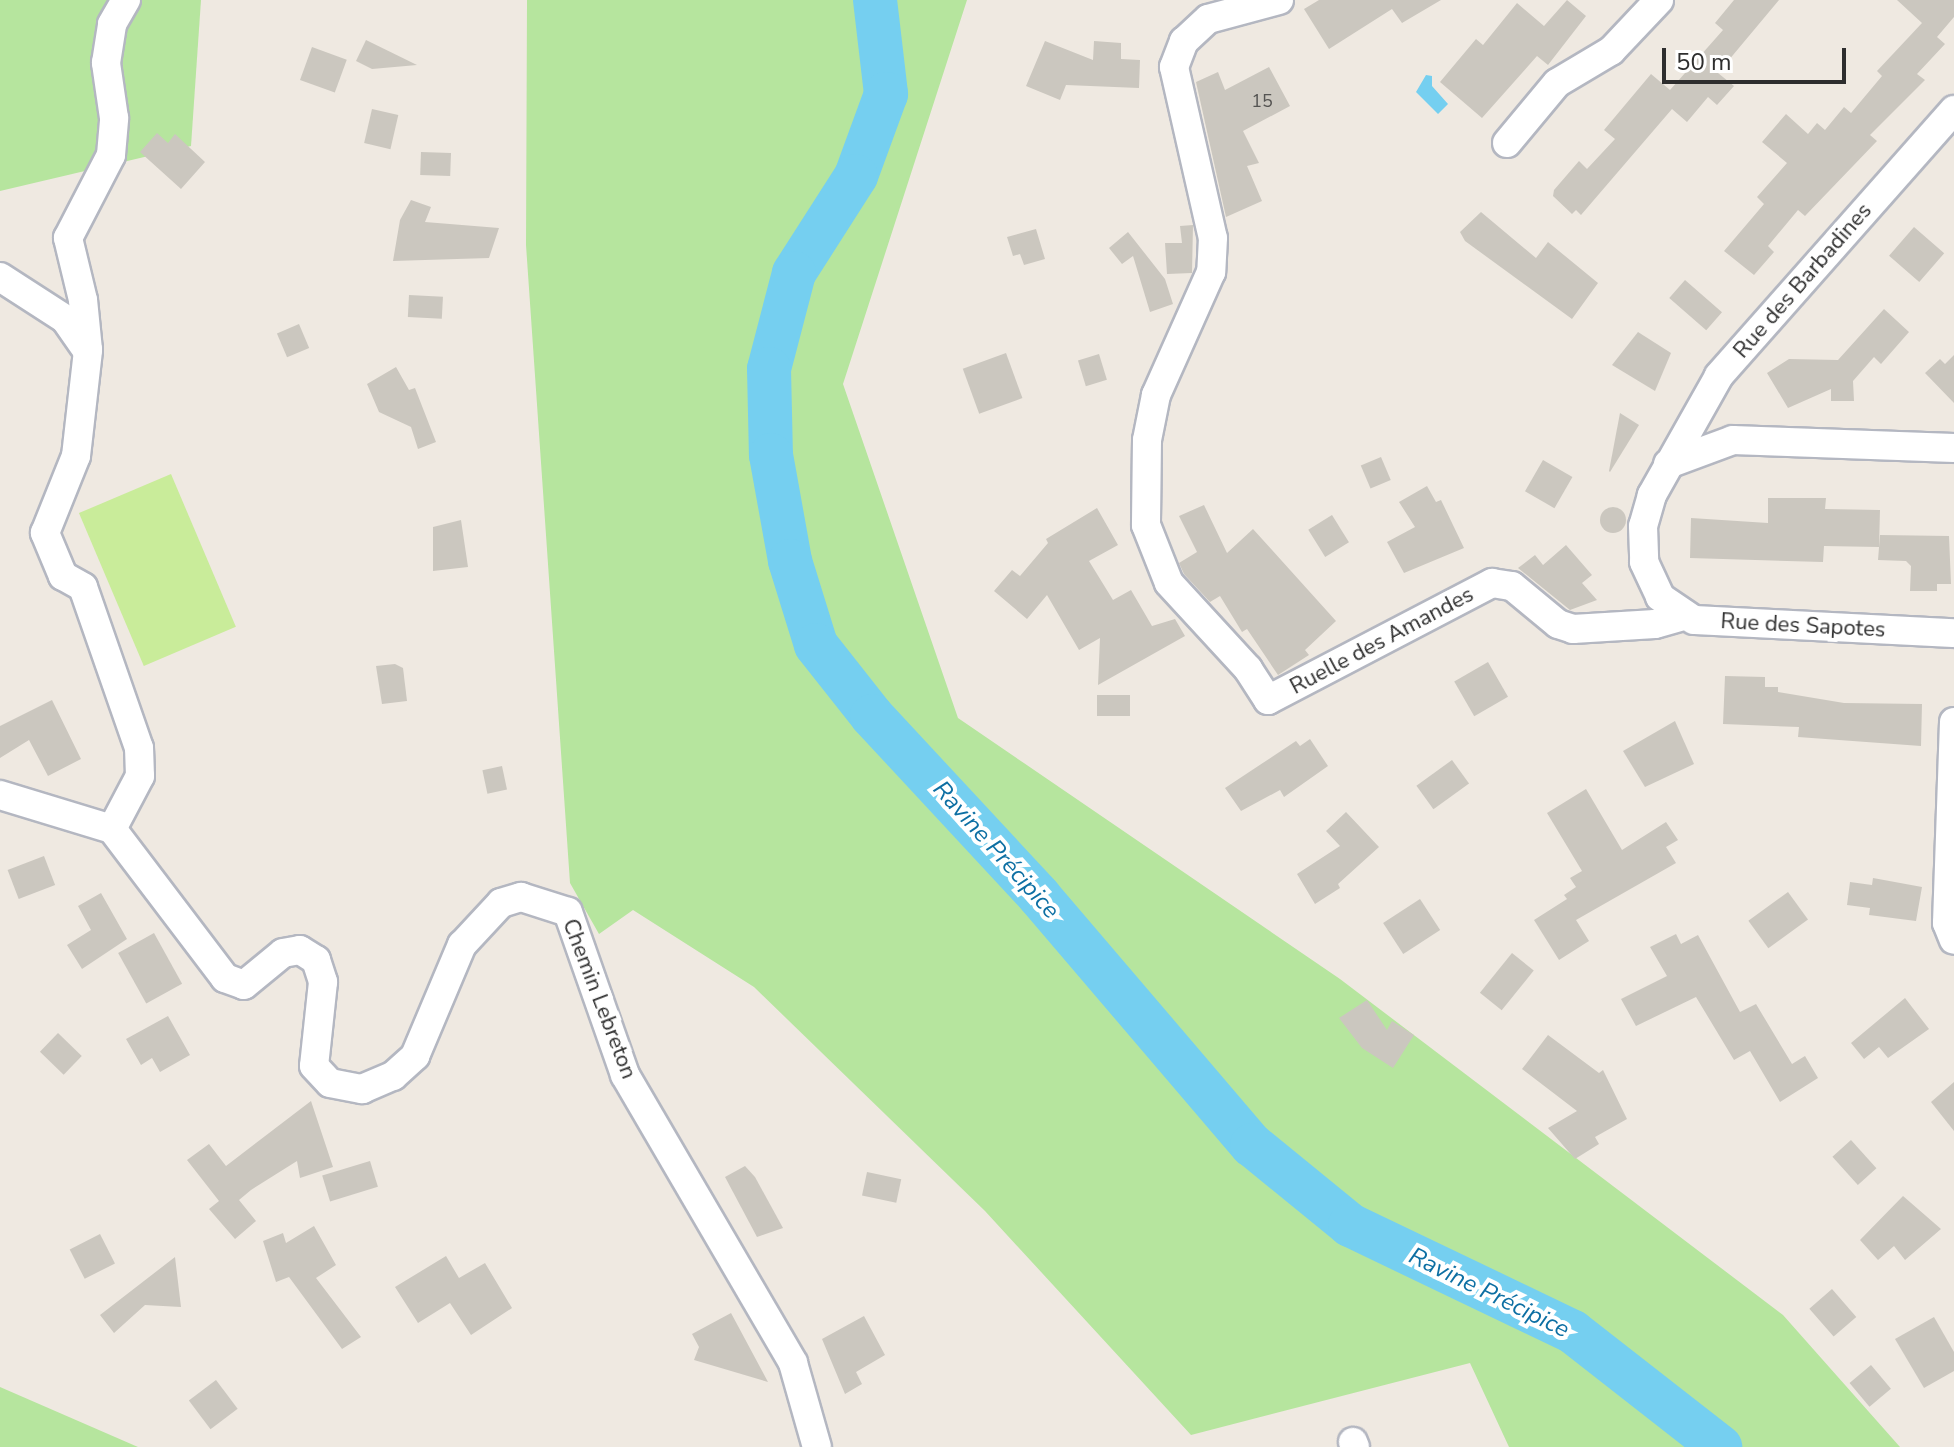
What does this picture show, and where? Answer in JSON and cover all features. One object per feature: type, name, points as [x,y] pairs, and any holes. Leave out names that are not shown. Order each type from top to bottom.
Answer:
[{"type":"street","points":[[0,795],[112,829],[140,776],[139,748],[83,587],[63,576],[45,533],[76,456],[88,350],[83,300],[68,238],[111,155],[114,118],[106,63],[112,24],[126,0]]},
{"type":"street","points":[[1232,6],[1279,0]]},
{"type":"street","points":[[1507,143],[1557,83],[1611,51],[1659,0]]},
{"type":"street","name":"Ruelle des Amandes","points":[[1232,6],[1208,19],[1184,41],[1174,67],[1213,238],[1211,272],[1156,395],[1147,440],[1146,525],[1169,583],[1248,669],[1268,700],[1492,583],[1512,586],[1558,624],[1573,629],[1655,624],[1686,615]]},
{"type":"street","name":"Rue des Barbadines","points":[[1668,464],[1719,376],[1954,110]]},
{"type":"street","points":[[0,277],[65,319],[88,350]]},
{"type":"street","points":[[1686,615],[1660,597],[1644,562],[1643,526],[1668,464],[1733,440],[1954,448]]},
{"type":"street","name":"Rue des Sapotes","points":[[1686,615],[1739,625],[1954,633]]},
{"type":"street","points":[[1954,722],[1947,923],[1954,940]]},
{"type":"street","name":"Chemin Lebreton","points":[[112,829],[225,978],[244,985],[283,953],[300,950],[316,960],[323,982],[314,1066],[330,1083],[362,1089],[393,1076],[415,1056],[462,945],[501,903],[521,897],[568,912],[625,1075],[793,1363],[817,1447]]},
{"type":"green space","points":[[0,0],[201,0],[191,146],[0,191]]},
{"type":"green space","points":[[527,0],[967,0],[843,384],[958,718],[1340,979],[1783,1315],[1900,1447],[1509,1447],[1470,1363],[1191,1435],[985,1211],[754,987],[633,910],[599,934],[570,883],[526,245]]},
{"type":"green space","points":[[171,474],[236,627],[144,666],[79,513]]},
{"type":"green space","points":[[0,1387],[138,1447],[0,1447]]},
{"type":"water","points":[[1426,75],[1432,76],[1432,86],[1448,104],[1438,114],[1416,92]]},
{"type":"building","points":[[1319,0],[1441,0],[1402,23],[1392,9],[1329,49],[1304,9]]},
{"type":"building","points":[[1567,0],[1586,16],[1548,65],[1537,56],[1482,118],[1440,82],[1476,39],[1483,45],[1517,3],[1544,26]]},
{"type":"building","points":[[1734,0],[1779,0],[1718,73],[1734,86],[1717,105],[1708,97],[1687,122],[1672,109],[1581,215],[1576,210],[1572,214],[1553,196],[1554,190],[1579,161],[1587,169],[1615,139],[1604,130],[1651,74],[1670,90],[1723,30],[1715,23]]},
{"type":"building","points":[[1897,0],[1954,0],[1954,17],[1937,37],[1945,44],[1917,74],[1925,80],[1870,135],[1877,141],[1805,216],[1798,210],[1768,246],[1774,252],[1754,275],[1724,251],[1764,204],[1757,197],[1787,163],[1762,142],[1786,114],[1808,134],[1817,123],[1825,130],[1844,107],[1851,113],[1882,76],[1877,71],[1922,23]]},
{"type":"building","points":[[366,40],[417,65],[372,69],[356,61]]},
{"type":"building","points":[[1045,41],[1093,60],[1094,41],[1121,43],[1121,59],[1140,60],[1139,88],[1066,85],[1060,100],[1026,86]]},
{"type":"building","points":[[312,47],[347,60],[335,93],[300,80]]},
{"type":"building","points":[[1269,67],[1290,106],[1243,131],[1259,163],[1247,166],[1262,201],[1226,217],[1196,82],[1218,72],[1225,90]]},
{"type":"building","points":[[372,109],[398,115],[390,149],[364,143]]},
{"type":"building","points":[[157,133],[168,143],[175,134],[205,162],[181,189],[140,152]]},
{"type":"building","points":[[421,152],[451,153],[450,176],[420,175]]},
{"type":"building","points":[[411,200],[431,207],[425,222],[499,228],[489,258],[393,261],[400,220]]},
{"type":"building","points":[[1481,212],[1536,258],[1548,242],[1598,283],[1572,319],[1465,241],[1460,232]]},
{"type":"building","points":[[1193,225],[1192,273],[1167,274],[1165,243],[1182,243],[1180,226]]},
{"type":"building","points":[[1914,227],[1944,253],[1919,282],[1889,256]]},
{"type":"building","points":[[1036,229],[1045,259],[1024,265],[1020,254],[1013,256],[1007,237]]},
{"type":"building","points":[[1128,232],[1165,279],[1173,304],[1150,312],[1133,256],[1122,264],[1109,248]]},
{"type":"building","points":[[1685,280],[1722,312],[1706,330],[1669,298]]},
{"type":"building","points":[[409,295],[443,297],[442,319],[408,317]]},
{"type":"building","points":[[1884,309],[1909,332],[1881,364],[1874,357],[1853,381],[1854,401],[1831,401],[1831,389],[1788,408],[1767,373],[1789,359],[1838,360]]},
{"type":"building","points":[[299,324],[309,348],[287,357],[277,333]]},
{"type":"building","points":[[1638,332],[1671,353],[1655,391],[1612,365]]},
{"type":"building","points":[[1006,353],[1022,398],[979,414],[963,369]]},
{"type":"building","points":[[1099,354],[1107,380],[1086,386],[1078,360]]},
{"type":"building","points":[[1954,355],[1954,403],[1925,373],[1940,359],[1945,364]]},
{"type":"building","points":[[396,367],[409,390],[415,388],[436,442],[418,449],[411,427],[379,412],[367,384]]},
{"type":"building","points":[[1620,413],[1639,425],[1610,472],[1609,471]]},
{"type":"building","points":[[1381,457],[1391,480],[1371,489],[1361,466]]},
{"type":"building","points":[[1543,460],[1572,477],[1554,508],[1525,491]]},
{"type":"building","points":[[1427,486],[1436,502],[1441,500],[1464,548],[1404,573],[1387,542],[1415,527],[1399,502]]},
{"type":"building","points":[[1768,498],[1826,498],[1825,509],[1880,510],[1879,547],[1824,546],[1823,562],[1690,558],[1691,518],[1768,523]]},
{"type":"building","points":[[1204,505],[1227,553],[1253,529],[1336,621],[1305,650],[1309,655],[1278,675],[1247,629],[1242,632],[1220,596],[1210,602],[1184,574],[1179,563],[1197,552],[1179,516]]},
{"type":"building","points":[[1613,507],[1622,511],[1626,520],[1622,529],[1613,533],[1604,529],[1600,520],[1604,511]]},
{"type":"building","points":[[1097,508],[1118,545],[1089,561],[1113,600],[1131,590],[1152,626],[1175,619],[1185,636],[1098,685],[1100,638],[1079,650],[1047,595],[1027,619],[994,591],[1012,570],[1020,576],[1048,543],[1046,539]]},
{"type":"building","points":[[1332,515],[1349,542],[1325,557],[1308,530]]},
{"type":"building","points":[[461,520],[468,567],[433,571],[433,527]]},
{"type":"building","points":[[1880,535],[1949,536],[1951,584],[1937,584],[1937,591],[1910,591],[1911,566],[1906,561],[1878,560]]},
{"type":"building","points":[[1566,545],[1592,575],[1582,583],[1597,600],[1570,610],[1518,568],[1535,555],[1543,565]]},
{"type":"building","points":[[1488,662],[1508,697],[1474,716],[1454,682]]},
{"type":"building","points":[[395,664],[403,668],[407,701],[382,704],[376,666]]},
{"type":"building","points":[[1725,676],[1765,677],[1765,687],[1778,687],[1778,692],[1844,703],[1922,704],[1921,746],[1798,737],[1799,727],[1723,724]]},
{"type":"building","points":[[1097,695],[1130,695],[1130,716],[1097,716]]},
{"type":"building","points":[[52,700],[81,759],[48,776],[29,740],[0,758],[0,726]]},
{"type":"building","points":[[1675,721],[1694,764],[1645,787],[1623,751]]},
{"type":"building","points":[[1310,739],[1328,766],[1284,797],[1280,790],[1241,811],[1225,788],[1296,741],[1300,746]]},
{"type":"building","points":[[1452,760],[1469,783],[1433,809],[1416,786]]},
{"type":"building","points":[[502,766],[507,789],[487,794],[482,770]]},
{"type":"building","points":[[1586,789],[1622,850],[1666,822],[1678,840],[1666,847],[1676,863],[1576,920],[1589,941],[1559,960],[1534,920],[1567,899],[1564,895],[1576,887],[1570,878],[1582,871],[1547,813]]},
{"type":"building","points":[[1346,812],[1379,847],[1338,884],[1340,888],[1315,904],[1297,874],[1340,846],[1326,831]]},
{"type":"building","points":[[44,856],[55,885],[19,899],[8,870]]},
{"type":"building","points":[[1873,878],[1922,887],[1916,921],[1869,915],[1870,908],[1847,905],[1850,882],[1872,885]]},
{"type":"building","points":[[1788,892],[1808,920],[1768,948],[1748,921]]},
{"type":"building","points":[[101,893],[127,939],[82,969],[67,945],[91,930],[78,906]]},
{"type":"building","points":[[1420,899],[1440,930],[1403,954],[1383,923]]},
{"type":"building","points":[[154,933],[182,984],[146,1004],[118,953]]},
{"type":"building","points":[[1676,934],[1681,944],[1698,935],[1740,1012],[1756,1004],[1792,1064],[1805,1056],[1818,1078],[1780,1102],[1750,1051],[1734,1060],[1696,997],[1636,1026],[1621,999],[1667,976],[1650,947]]},
{"type":"building","points":[[1512,953],[1534,971],[1502,1010],[1480,993]]},
{"type":"building","points":[[1905,998],[1929,1029],[1888,1058],[1879,1047],[1864,1059],[1851,1043]]},
{"type":"building","points":[[1367,1000],[1387,1030],[1392,1021],[1414,1035],[1393,1068],[1362,1048],[1339,1018]]},
{"type":"building","points":[[168,1016],[190,1055],[160,1072],[152,1058],[141,1065],[126,1039]]},
{"type":"building","points":[[58,1033],[82,1056],[64,1075],[40,1052]]},
{"type":"building","points":[[1548,1035],[1599,1073],[1603,1070],[1627,1119],[1595,1137],[1599,1144],[1575,1159],[1548,1128],[1577,1111],[1522,1069]]},
{"type":"building","points":[[1954,1082],[1954,1131],[1931,1102]]},
{"type":"building","points":[[311,1101],[333,1167],[300,1178],[297,1161],[251,1190],[239,1200],[256,1221],[235,1239],[209,1209],[219,1201],[187,1160],[209,1144],[226,1166]]},
{"type":"building","points":[[1851,1140],[1876,1168],[1858,1185],[1832,1157]]},
{"type":"building","points":[[370,1161],[378,1187],[330,1201],[322,1176]]},
{"type":"building","points":[[745,1166],[755,1177],[783,1228],[757,1237],[725,1177]]},
{"type":"building","points":[[867,1172],[901,1179],[896,1203],[862,1195]]},
{"type":"building","points":[[1903,1196],[1941,1229],[1905,1260],[1894,1246],[1878,1260],[1860,1240]]},
{"type":"building","points":[[314,1226],[336,1265],[316,1278],[361,1337],[342,1349],[289,1277],[276,1282],[263,1241],[283,1233],[286,1243]]},
{"type":"building","points":[[100,1234],[115,1263],[85,1279],[70,1249]]},
{"type":"building","points":[[446,1256],[459,1278],[485,1263],[512,1308],[471,1335],[450,1303],[418,1323],[395,1287]]},
{"type":"building","points":[[175,1257],[181,1307],[145,1305],[114,1333],[100,1315]]},
{"type":"building","points":[[1832,1289],[1856,1317],[1834,1337],[1809,1309]]},
{"type":"building","points":[[731,1313],[768,1382],[694,1360],[699,1347],[692,1334]]},
{"type":"building","points":[[864,1316],[885,1355],[856,1372],[862,1384],[845,1394],[822,1339]]},
{"type":"building","points":[[1934,1317],[1954,1352],[1954,1371],[1924,1388],[1895,1339]]},
{"type":"building","points":[[1871,1365],[1891,1389],[1869,1407],[1850,1383]]},
{"type":"building","points":[[216,1380],[238,1409],[211,1429],[189,1400]]},
{"type":"waterway","name":"Ravine Précipice","points":[[875,0],[886,94],[856,176],[794,273],[769,369],[771,455],[790,561],[816,645],[872,716],[1039,896],[1252,1145],[1350,1225],[1573,1332],[1720,1447]]}]
